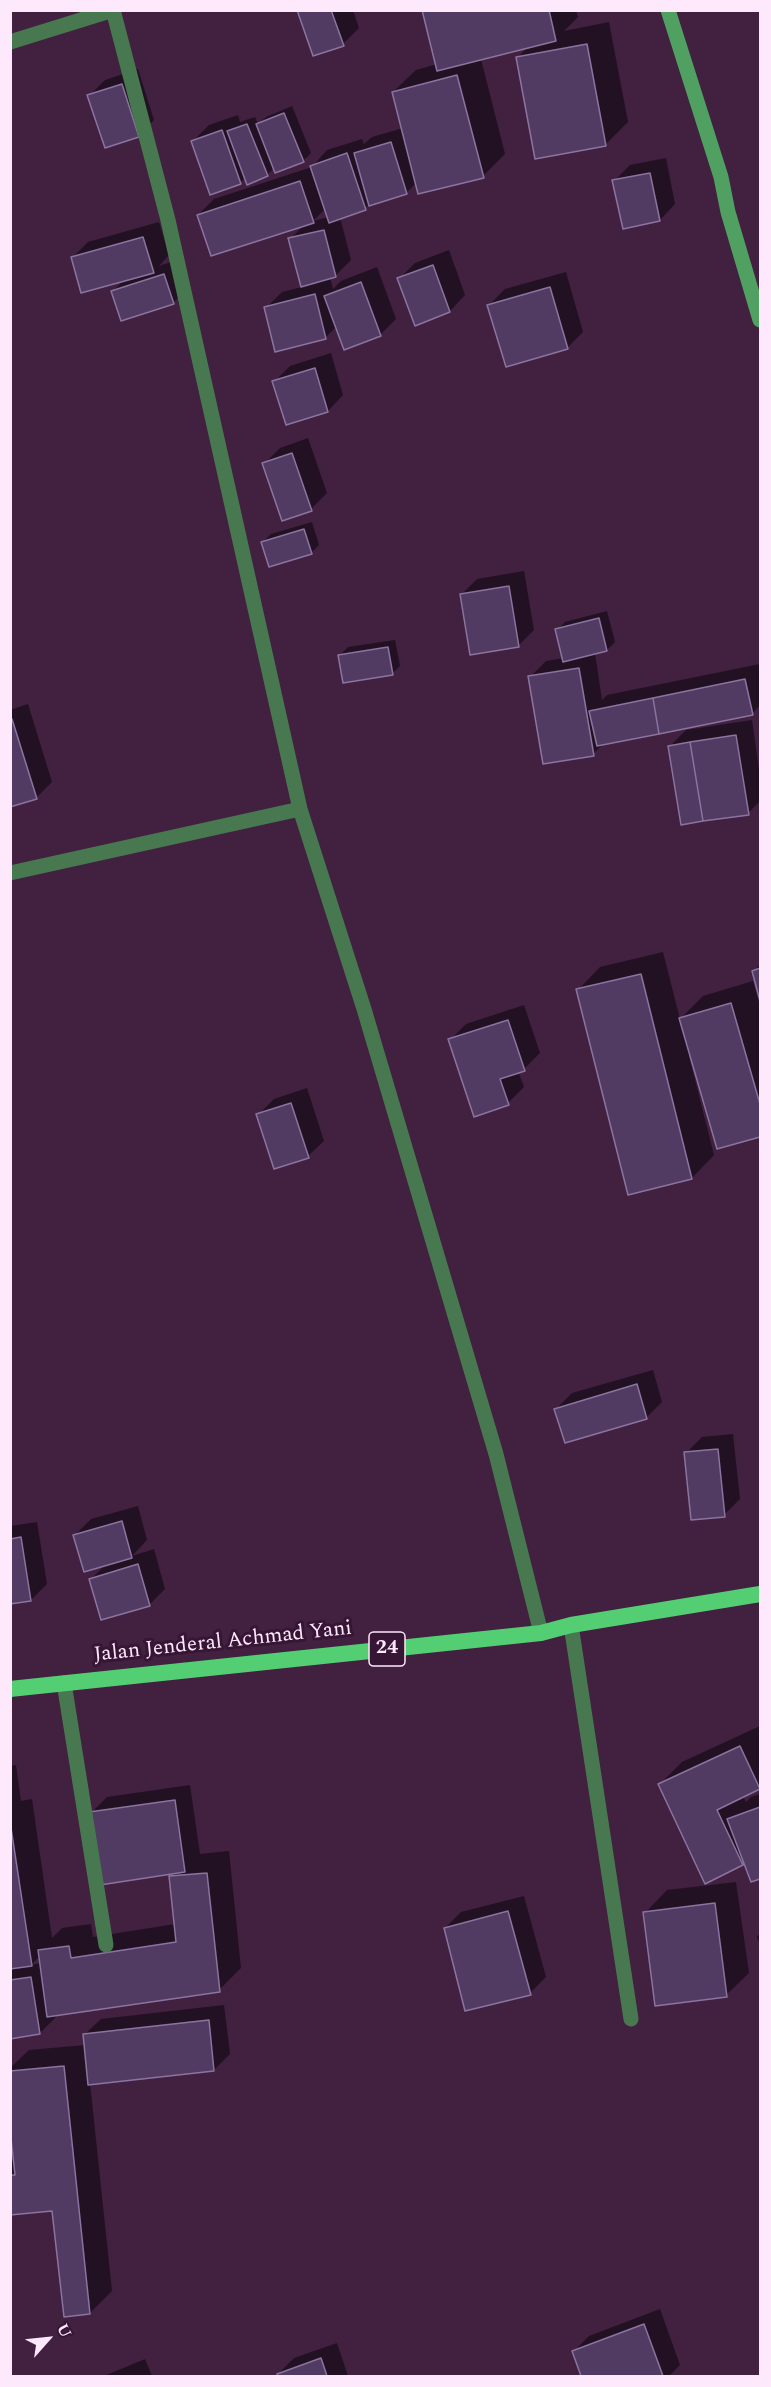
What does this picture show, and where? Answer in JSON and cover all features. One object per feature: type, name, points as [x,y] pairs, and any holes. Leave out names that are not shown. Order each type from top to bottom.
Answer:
[{"type":"highway","name":"Jalan Jenderal Achmad Yani","points":[[10,1689],[542,1633],[572,1625],[760,1594]]},
{"type":"main road","points":[[668,10],[721,177],[728,212],[760,320]]},
{"type":"street","points":[[10,42],[113,11],[168,219],[300,809],[364,1009],[496,1454],[542,1633]]},
{"type":"street","points":[[10,873],[300,809]]},
{"type":"street","points":[[572,1625],[631,2019]]},
{"type":"street","points":[[64,1683],[106,1945]]},
{"type":"building","points":[[297,10],[331,10],[344,46],[313,56]]},
{"type":"building","points":[[422,10],[549,10],[556,41],[437,71]]},
{"type":"building","points":[[587,44],[606,146],[535,159],[516,57]]},
{"type":"building","points":[[457,75],[484,178],[418,194],[392,92]]},
{"type":"building","points":[[122,84],[139,137],[105,148],[87,95]]},
{"type":"building","points":[[284,113],[304,162],[275,173],[256,124]]},
{"type":"building","points":[[247,124],[268,176],[247,185],[227,131]]},
{"type":"building","points":[[222,130],[241,184],[210,195],[191,141]]},
{"type":"building","points":[[391,142],[407,194],[369,206],[354,153]]},
{"type":"building","points":[[347,153],[366,210],[329,223],[310,166]]},
{"type":"building","points":[[650,173],[660,221],[623,229],[612,180]]},
{"type":"building","points":[[300,181],[314,223],[211,256],[197,215]]},
{"type":"building","points":[[324,230],[336,277],[301,287],[288,238]]},
{"type":"building","points":[[143,237],[154,273],[81,293],[71,257]]},
{"type":"building","points":[[433,265],[450,312],[415,326],[397,278]]},
{"type":"building","points":[[164,274],[174,304],[121,321],[111,291]]},
{"type":"building","points":[[361,282],[381,336],[344,350],[324,296]]},
{"type":"building","points":[[550,287],[568,349],[506,367],[487,305]]},
{"type":"building","points":[[315,294],[326,339],[275,352],[264,307]]},
{"type":"building","points":[[315,368],[328,412],[286,425],[272,381]]},
{"type":"building","points":[[292,453],[312,511],[282,521],[262,463]]},
{"type":"building","points":[[304,529],[312,554],[269,567],[261,542]]},
{"type":"building","points":[[509,586],[519,647],[470,655],[460,594]]},
{"type":"building","points":[[599,618],[607,651],[563,662],[555,629]]},
{"type":"building","points":[[388,647],[393,675],[343,683],[338,655]]},
{"type":"building","points":[[579,668],[594,756],[543,764],[528,676]]},
{"type":"building","points":[[745,679],[753,715],[659,734],[653,698]]},
{"type":"building","points":[[653,698],[659,734],[597,746],[589,711]]},
{"type":"building","points":[[12,719],[37,799],[10,807],[10,720]]},
{"type":"building","points":[[736,735],[749,815],[703,821],[690,742]]},
{"type":"building","points":[[690,742],[703,821],[681,825],[668,746]]},
{"type":"building","points":[[760,968],[760,1001],[752,971]]},
{"type":"building","points":[[641,974],[692,1179],[628,1195],[576,989]]},
{"type":"building","points":[[731,1003],[760,1104],[760,1137],[717,1149],[679,1018]]},
{"type":"building","points":[[508,1020],[525,1071],[500,1079],[509,1105],[474,1117],[448,1039]]},
{"type":"building","points":[[291,1103],[309,1158],[274,1169],[256,1114]]},
{"type":"building","points":[[637,1384],[647,1419],[565,1443],[554,1409]]},
{"type":"building","points":[[718,1449],[725,1517],[691,1520],[684,1452]]},
{"type":"building","points":[[122,1521],[132,1558],[84,1572],[73,1535]]},
{"type":"building","points":[[21,1537],[31,1601],[10,1604],[10,1539]]},
{"type":"building","points":[[138,1564],[150,1606],[101,1620],[89,1579]]},
{"type":"building","points":[[740,1746],[760,1789],[717,1810],[743,1865],[705,1884],[658,1784]]},
{"type":"building","points":[[175,1800],[185,1872],[100,1885],[89,1812]]},
{"type":"building","points":[[760,1807],[760,1879],[751,1882],[727,1819]]},
{"type":"building","points":[[10,1821],[32,1966],[10,1969]]},
{"type":"building","points":[[207,1873],[220,1992],[47,2017],[38,1950],[69,1946],[71,1958],[176,1942],[169,1876]]},
{"type":"building","points":[[715,1903],[727,1997],[655,2006],[643,1912]]},
{"type":"building","points":[[508,1911],[531,1995],[465,2011],[444,1928]]},
{"type":"building","points":[[31,1977],[40,2034],[10,2039],[10,1980]]},
{"type":"building","points":[[209,2020],[214,2071],[88,2085],[83,2034]]},
{"type":"building","points":[[64,2066],[90,2314],[64,2317],[52,2211],[10,2215],[10,2175],[15,2175],[10,2129],[10,2071]]},
{"type":"building","points":[[644,2324],[663,2376],[581,2376],[572,2351]]},
{"type":"building","points":[[321,2358],[327,2376],[277,2376],[277,2374]]}]
